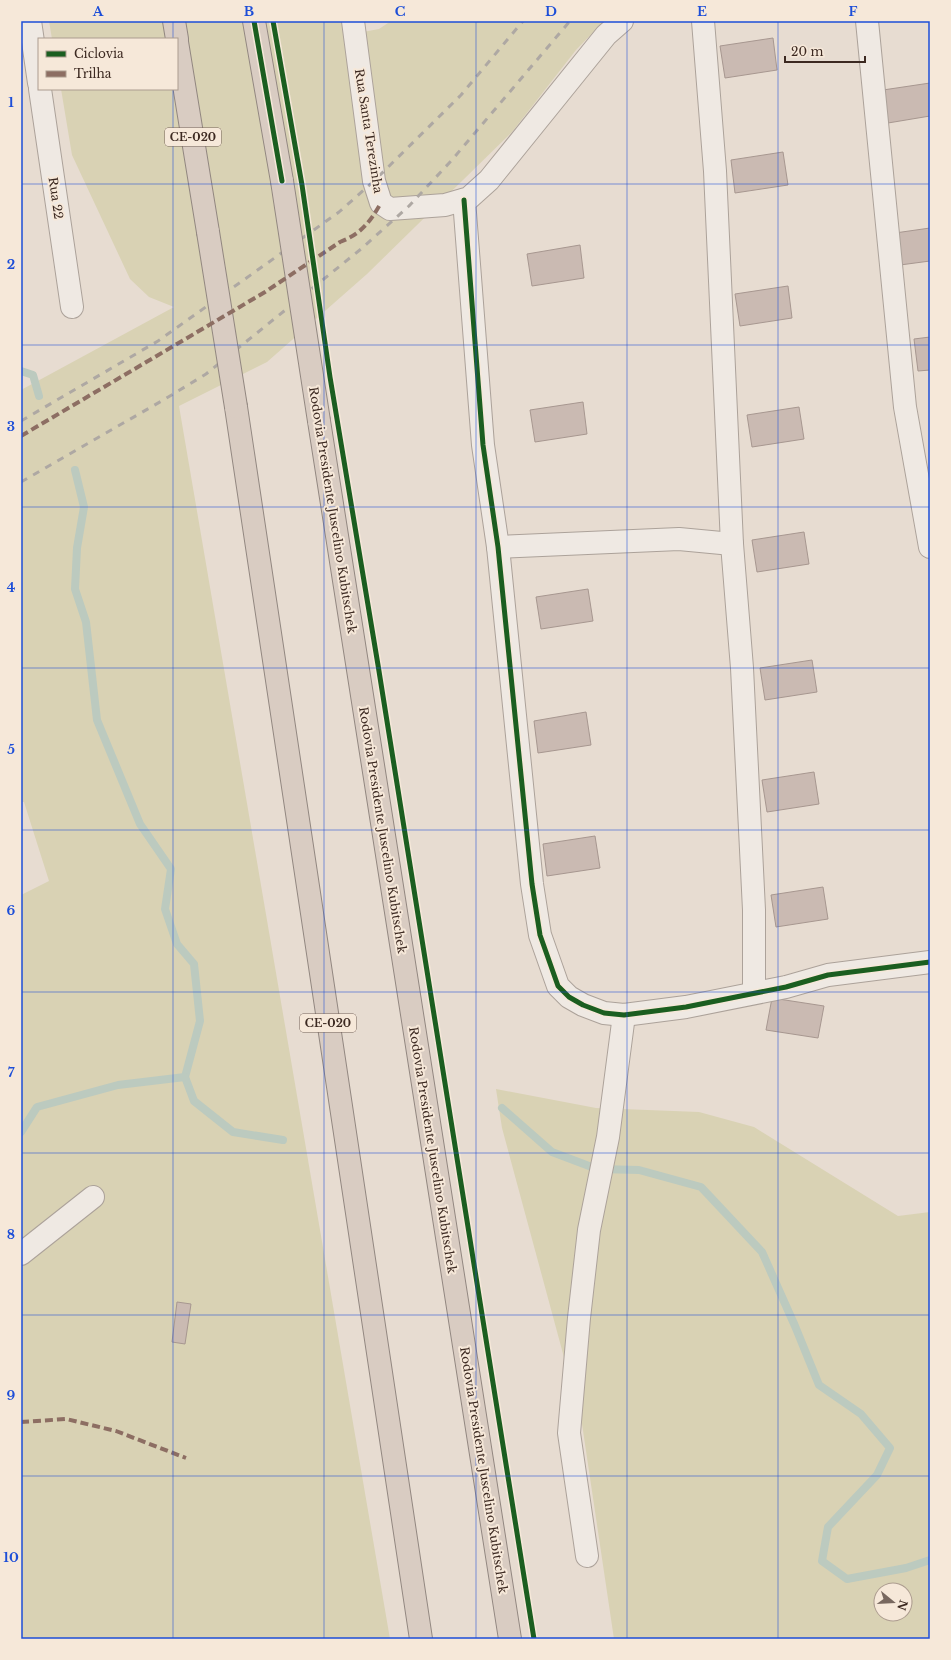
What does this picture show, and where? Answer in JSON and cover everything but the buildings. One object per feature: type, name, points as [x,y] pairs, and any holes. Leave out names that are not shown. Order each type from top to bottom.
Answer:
[{"type":"highway","name":"CE-020","points":[[174,21],[177,38]]},
{"type":"highway","name":"Rodovia Presidente Juscelino Kubitschek","points":[[254,21],[282,181],[510,1639]]},
{"type":"highway","name":"CE-020","points":[[178,46],[236,407],[421,1639]]},
{"type":"street","points":[[30,21],[38,76]]},
{"type":"street","name":"Rua Santa Terezinha","points":[[353,21],[374,181],[381,203],[390,209],[445,205],[464,200]]},
{"type":"street","points":[[622,21],[606,35],[489,180],[469,198],[464,200],[483,445],[498,547],[532,884],[540,935],[558,986],[569,997],[583,1005],[604,1013],[624,1015],[686,1007],[754,992],[786,987],[828,975],[930,962]]},
{"type":"street","points":[[703,21],[715,171],[732,544],[744,699],[754,910],[754,992]]},
{"type":"street","points":[[867,21],[905,407],[930,548]]},
{"type":"street","name":"Rua 22","points":[[40,90],[72,307]]},
{"type":"street","points":[[498,547],[679,539],[732,544]]},
{"type":"street","points":[[587,1556],[569,1432],[578,1325],[588,1238],[608,1137],[624,1015]]},
{"type":"street","points":[[21,1254],[93,1197]]},
{"type":"shaded area","points":[[49,21],[345,21],[347,35],[379,29],[391,21],[604,21],[576,50],[512,132],[367,274],[267,362],[179,406],[390,1639],[21,1639],[21,895],[49,881],[24,802],[21,802],[21,390],[174,307],[149,297],[130,279],[72,155],[61,90],[178,90],[178,38],[52,38]]},
{"type":"shaded area","points":[[496,1089],[596,1108],[699,1112],[754,1127],[898,1216],[930,1212],[930,1639],[614,1639],[582,1424],[502,1128]]},
{"type":"waterway","points":[[21,371],[33,375],[39,396]]},
{"type":"waterway","points":[[75,470],[84,507],[77,548],[75,589],[86,622],[97,720],[140,824],[171,869],[165,909],[177,944],[194,964],[200,1021],[185,1077],[194,1101],[233,1132],[283,1140]]},
{"type":"waterway","points":[[21,1132],[37,1107],[118,1085],[185,1077]]},
{"type":"waterway","points":[[502,1108],[552,1152],[597,1169],[639,1170],[701,1187],[762,1252],[819,1385],[861,1414],[890,1448],[877,1475],[828,1527],[822,1561],[847,1579],[906,1568],[930,1560]]},
{"type":"railway","points":[[21,421],[158,341],[339,212],[374,181],[461,95],[523,21]]},
{"type":"railway","points":[[21,482],[206,374],[361,249],[409,206],[451,161],[570,21]]},
{"type":"marked path","points":[[21,436],[265,292],[340,242],[354,235],[369,222],[381,203]]},
{"type":"marked path","points":[[21,1422],[66,1419],[116,1431],[186,1458]]},
{"type":"cycle path","points":[[254,21],[282,181]]},
{"type":"cycle path","points":[[273,21],[302,185],[330,377],[378,665],[534,1639]]},
{"type":"cycle path","points":[[464,200],[483,445],[498,547],[532,884],[540,935],[558,986],[569,997],[583,1005],[604,1013],[624,1015],[686,1007],[786,987],[828,975],[930,962]]}]
